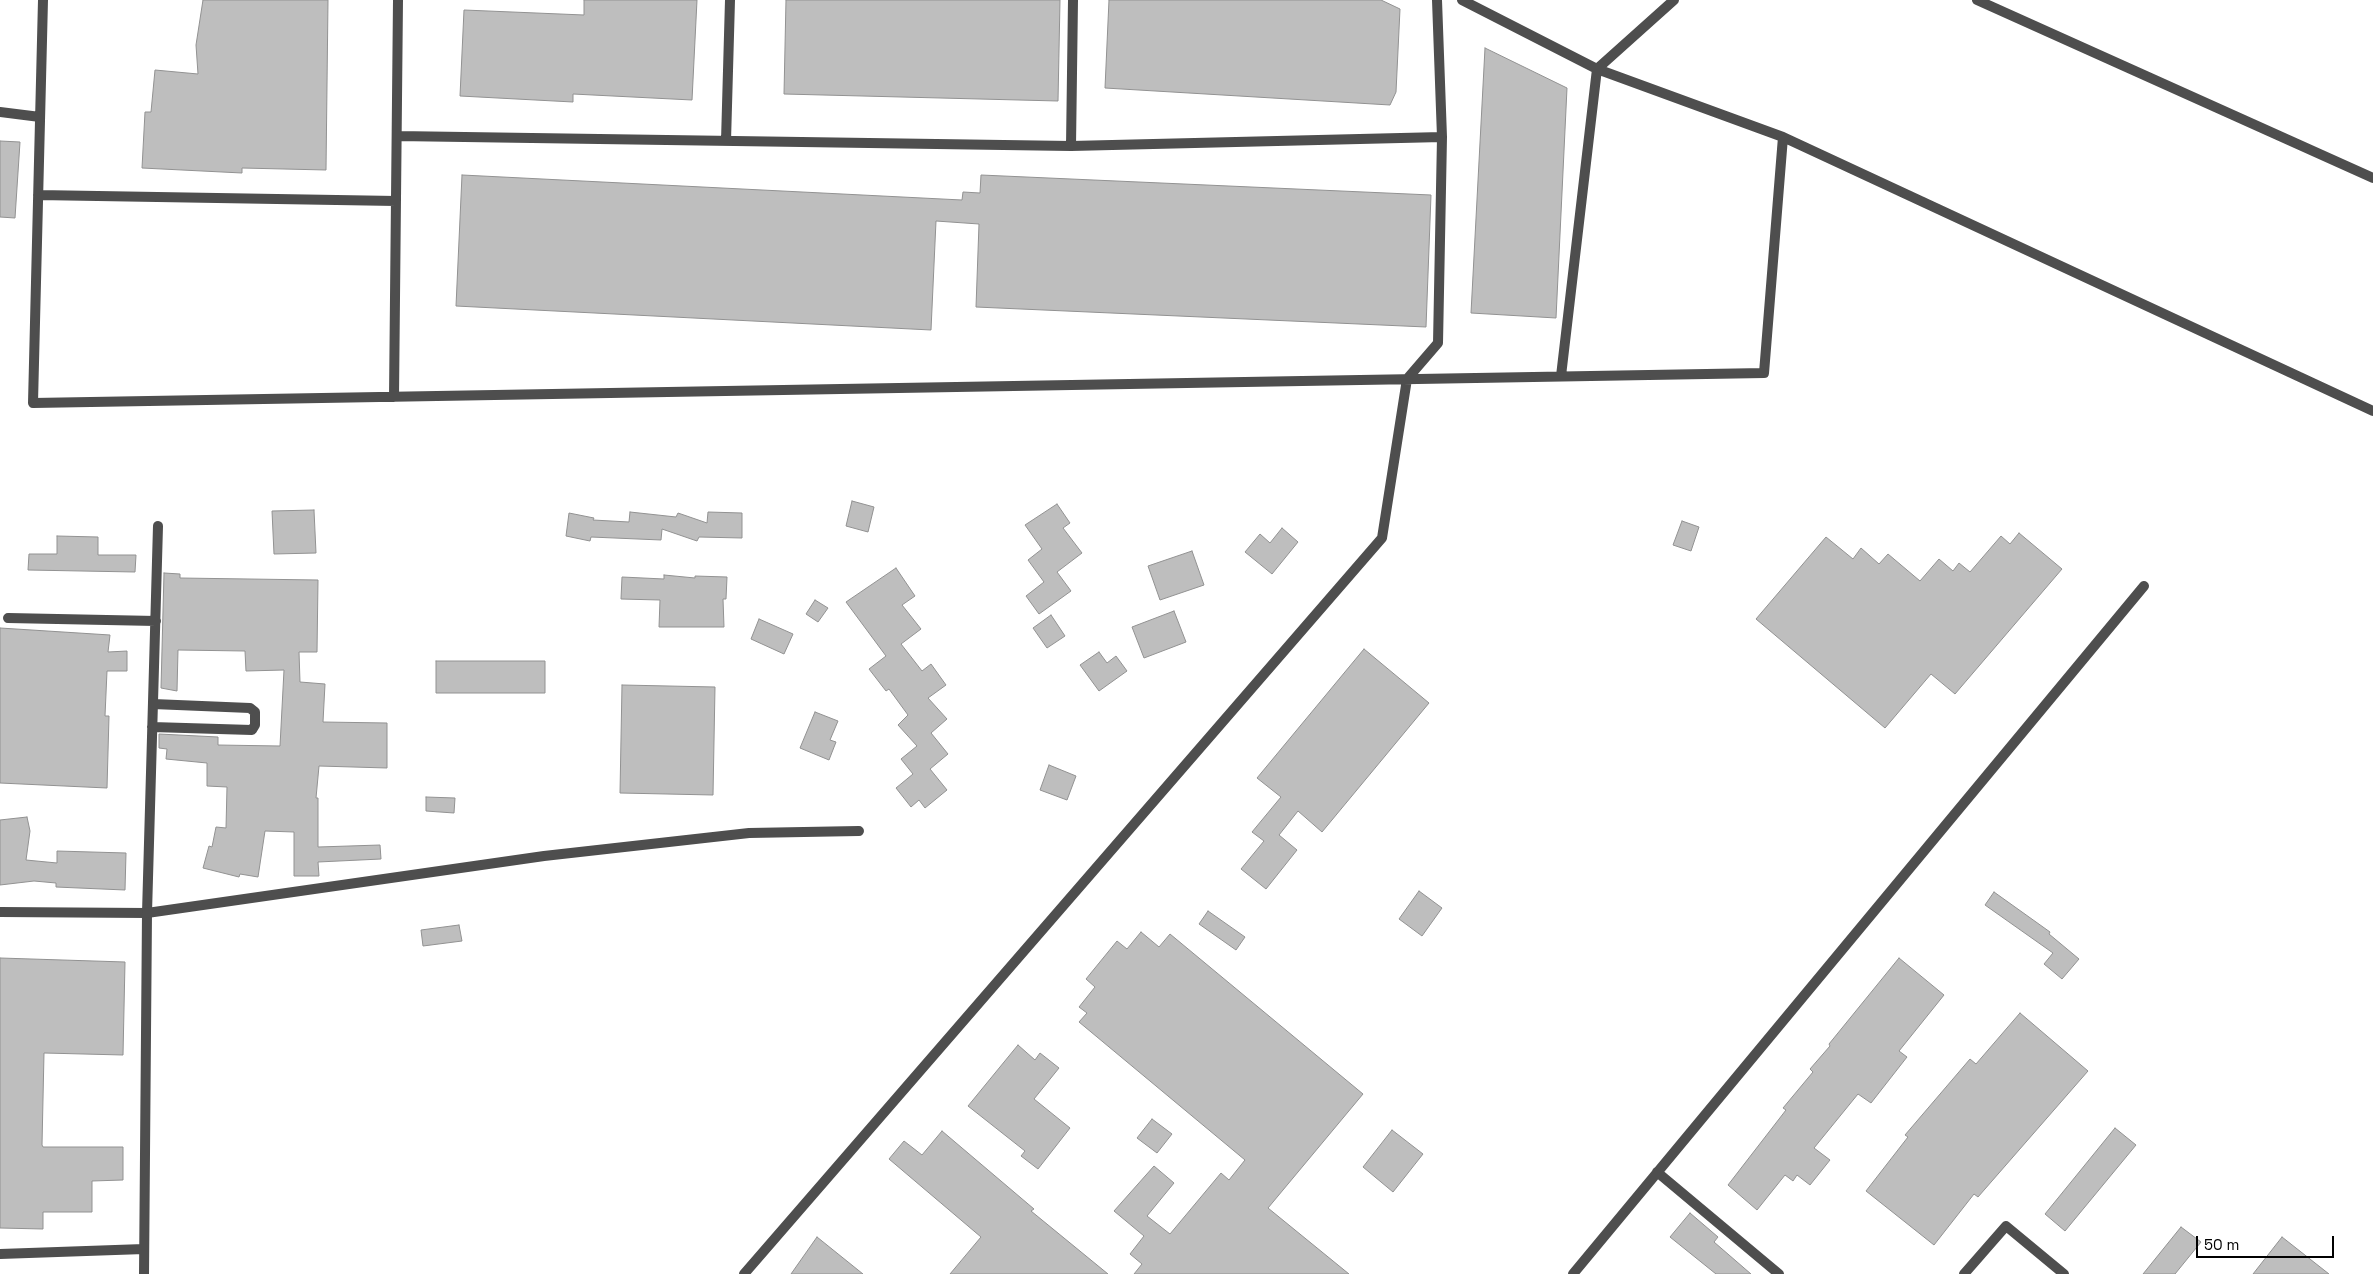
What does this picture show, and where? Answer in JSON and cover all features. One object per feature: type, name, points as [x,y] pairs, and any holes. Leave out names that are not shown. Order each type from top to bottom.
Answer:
[{"type":"street","points":[[43,0],[33,403],[1764,373],[1783,137]]},
{"type":"street","points":[[394,397],[398,0]]},
{"type":"street","points":[[726,141],[730,0]]},
{"type":"street","points":[[1071,146],[1073,0]]},
{"type":"street","points":[[744,1274],[1382,538],[1407,379],[1438,343],[1442,136],[1437,0]]},
{"type":"street","points":[[1462,0],[1597,69],[1783,137],[2373,410]]},
{"type":"street","points":[[1561,376],[1597,69],[1674,0]]},
{"type":"street","points":[[1978,0],[2373,178]]},
{"type":"street","points":[[0,112],[40,117]]},
{"type":"street","points":[[398,136],[1071,146],[1442,136]]},
{"type":"street","points":[[38,195],[396,201]]},
{"type":"street","points":[[144,1274],[147,914],[158,526]]},
{"type":"street","points":[[1573,1274],[2144,586]]},
{"type":"street","points":[[8,618],[156,621]]},
{"type":"street","points":[[152,727],[252,730],[255,725],[255,712],[250,708],[153,704]]},
{"type":"street","points":[[0,912],[147,914],[573,853],[749,833],[858,832]]},
{"type":"street","points":[[1657,1172],[1779,1274]]},
{"type":"street","points":[[1964,1274],[2006,1226],[2064,1274]]},
{"type":"street","points":[[0,1254],[144,1250]]},
{"type":"building","points":[[203,0],[328,0],[326,170],[242,168],[242,173],[142,168],[145,112],[151,112],[155,70],[198,74],[196,45]]},
{"type":"building","points":[[584,0],[697,0],[692,100],[573,94],[573,102],[460,96],[464,10],[584,15]]},
{"type":"building","points":[[786,0],[1060,0],[1058,101],[784,94]]},
{"type":"building","points":[[1109,0],[1381,0],[1400,9],[1396,92],[1390,105],[1105,88]]},
{"type":"building","points":[[1485,48],[1567,88],[1556,318],[1471,313]]},
{"type":"building","points":[[0,141],[20,142],[15,218],[0,217]]},
{"type":"building","points":[[462,175],[962,200],[963,192],[980,193],[981,175],[1431,195],[1426,327],[976,307],[979,224],[936,221],[931,330],[456,306]]},
{"type":"building","points":[[852,501],[874,507],[868,532],[846,526]]},
{"type":"building","points":[[1057,504],[1070,523],[1063,528],[1082,553],[1057,572],[1071,591],[1039,614],[1026,596],[1044,582],[1028,560],[1042,549],[1025,525]]},
{"type":"building","points":[[314,510],[316,553],[274,554],[272,511]]},
{"type":"building","points":[[630,512],[676,517],[678,513],[707,523],[708,512],[742,513],[742,538],[699,537],[697,541],[662,529],[661,540],[591,537],[590,541],[566,536],[569,513],[594,518],[593,520],[629,522]]},
{"type":"building","points":[[1682,521],[1699,527],[1691,551],[1673,545]]},
{"type":"building","points":[[1282,528],[1298,542],[1272,574],[1245,552],[1260,534],[1270,543]]},
{"type":"building","points":[[2019,533],[2062,569],[1955,694],[1931,674],[1885,728],[1756,619],[1826,537],[1853,559],[1861,548],[1879,564],[1888,554],[1920,581],[1939,559],[1953,571],[1959,563],[1970,572],[2001,536],[2010,544]]},
{"type":"building","points":[[57,536],[98,537],[98,555],[136,555],[135,572],[28,570],[29,554],[57,554]]},
{"type":"building","points":[[1192,551],[1204,585],[1160,600],[1148,566]]},
{"type":"building","points":[[896,568],[915,596],[902,605],[921,629],[901,644],[922,671],[931,664],[946,685],[928,698],[947,719],[931,733],[948,754],[930,769],[947,790],[925,808],[919,800],[911,807],[896,788],[913,774],[901,759],[917,746],[898,725],[908,715],[889,689],[886,691],[869,669],[886,656],[846,602]]},
{"type":"building","points":[[164,573],[180,574],[180,578],[318,580],[317,652],[299,652],[300,682],[325,684],[323,722],[387,723],[387,768],[319,766],[316,798],[318,798],[318,847],[380,845],[381,859],[318,862],[319,876],[294,876],[294,832],[265,831],[258,877],[240,874],[239,877],[203,868],[209,846],[212,847],[216,827],[226,828],[227,787],[207,786],[207,763],[166,759],[167,749],[159,748],[159,734],[218,737],[218,745],[280,746],[284,670],[246,671],[245,651],[178,650],[177,691],[161,688]]},
{"type":"building","points":[[664,575],[695,578],[695,576],[727,577],[726,599],[723,599],[724,627],[659,627],[660,600],[621,599],[622,577],[664,579]]},
{"type":"building","points":[[815,600],[828,608],[818,622],[806,614]]},
{"type":"building","points":[[1174,611],[1186,642],[1144,658],[1132,627]]},
{"type":"building","points":[[1051,615],[1065,636],[1047,648],[1033,628]]},
{"type":"building","points":[[759,619],[793,634],[784,654],[751,639]]},
{"type":"building","points":[[0,628],[110,635],[108,652],[127,651],[127,671],[107,671],[105,716],[109,716],[107,788],[0,783]]},
{"type":"building","points":[[1364,649],[1429,703],[1322,832],[1298,811],[1279,835],[1297,850],[1266,889],[1241,869],[1264,841],[1252,832],[1281,797],[1257,778]]},
{"type":"building","points":[[1099,652],[1107,663],[1116,656],[1127,671],[1099,691],[1080,665]]},
{"type":"building","points":[[436,661],[545,661],[545,693],[436,693]]},
{"type":"building","points":[[622,685],[715,687],[713,795],[620,793]]},
{"type":"building","points":[[815,712],[838,721],[830,740],[836,742],[829,760],[800,748]]},
{"type":"building","points":[[1049,765],[1076,776],[1067,800],[1040,790]]},
{"type":"building","points":[[426,797],[455,798],[454,813],[426,811]]},
{"type":"building","points":[[27,817],[30,831],[26,860],[57,863],[57,851],[126,853],[125,890],[56,887],[56,883],[34,881],[0,885],[0,820]]},
{"type":"building","points":[[1419,891],[1442,908],[1422,936],[1399,919]]},
{"type":"building","points":[[1994,892],[2050,932],[2049,934],[2079,959],[2062,979],[2044,964],[2053,953],[1985,905]]},
{"type":"building","points":[[1208,911],[1245,937],[1236,950],[1199,924]]},
{"type":"building","points":[[459,925],[462,941],[423,946],[421,930]]},
{"type":"building","points":[[1141,932],[1159,947],[1170,934],[1363,1094],[1268,1208],[1349,1274],[1134,1274],[1142,1264],[1130,1254],[1144,1236],[1114,1211],[1154,1166],[1174,1183],[1147,1216],[1170,1234],[1221,1173],[1229,1180],[1245,1160],[1079,1022],[1087,1013],[1079,1007],[1095,987],[1086,979],[1117,941],[1127,949]]},
{"type":"building","points":[[0,958],[125,962],[123,1055],[44,1053],[42,1145],[43,1147],[123,1147],[123,1180],[92,1181],[92,1212],[43,1212],[43,1229],[0,1228]]},
{"type":"building","points":[[1899,958],[1944,995],[1899,1051],[1907,1057],[1871,1103],[1858,1094],[1814,1148],[1830,1160],[1810,1185],[1797,1175],[1793,1181],[1785,1175],[1757,1210],[1728,1185],[1786,1110],[1783,1108],[1813,1072],[1810,1069]]},
{"type":"building","points":[[2020,1013],[2088,1071],[1978,1197],[1974,1194],[1934,1245],[1866,1191],[1908,1137],[1905,1135],[1970,1059],[1976,1064]]},
{"type":"building","points":[[1018,1045],[1035,1060],[1040,1053],[1059,1068],[1034,1099],[1070,1128],[1038,1169],[1021,1156],[1025,1151],[968,1106]]},
{"type":"building","points":[[1152,1119],[1172,1134],[1157,1153],[1137,1138]]},
{"type":"building","points":[[2115,1128],[2136,1145],[2065,1231],[2045,1214]]},
{"type":"building","points":[[1392,1130],[1423,1154],[1393,1192],[1363,1167]]},
{"type":"building","points":[[942,1131],[1034,1209],[1031,1211],[1108,1274],[950,1274],[981,1237],[889,1159],[904,1141],[922,1155]]},
{"type":"building","points":[[1690,1213],[1718,1237],[1714,1242],[1751,1274],[1716,1274],[1670,1237]]},
{"type":"building","points":[[2181,1227],[2201,1242],[2175,1274],[2143,1274]]},
{"type":"building","points":[[817,1237],[863,1274],[791,1274]]},
{"type":"building","points":[[2282,1237],[2329,1274],[2253,1274]]}]
